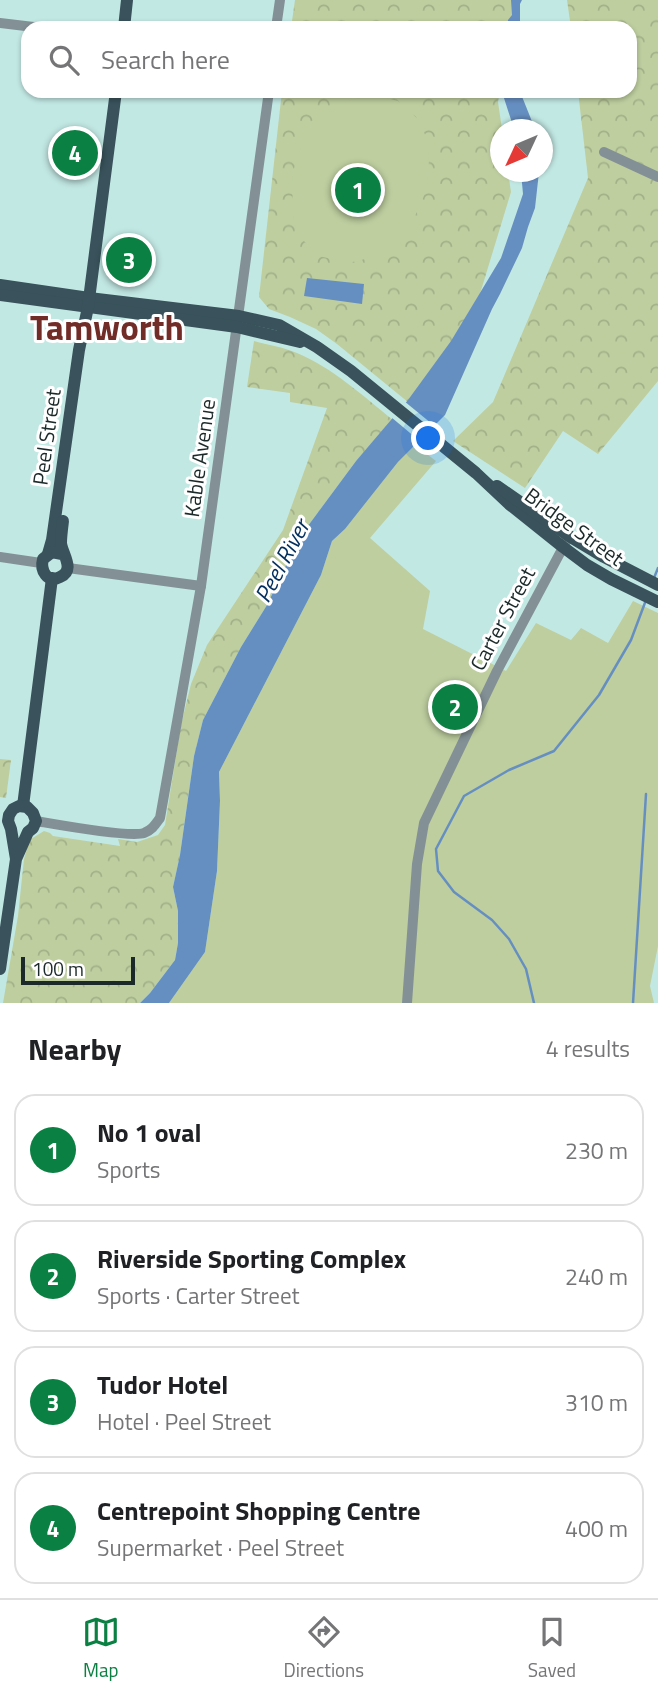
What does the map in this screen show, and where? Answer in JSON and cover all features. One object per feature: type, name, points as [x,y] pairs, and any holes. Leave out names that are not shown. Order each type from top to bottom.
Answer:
[{"type":"main road","points":[[125,21],[127,0]]},
{"type":"main road","name":"Peel Street","points":[[45,558],[52,540],[79,350],[89,302],[115,98]]},
{"type":"main road","points":[[0,285],[89,302]]},
{"type":"main road","points":[[0,295],[89,302]]},
{"type":"main road","name":"Bridge Street","points":[[89,302],[279,325],[351,371],[476,473],[514,496],[566,541],[587,565],[658,603]]},
{"type":"main road","name":"Peel Street","points":[[62,554],[61,541],[72,445],[86,350],[85,326]]},
{"type":"main road","name":"Bridge Street","points":[[566,541],[658,585]]},
{"type":"main road","points":[[57,552],[62,554],[68,568],[61,578],[52,579],[43,571],[45,558],[57,552]]},
{"type":"main road","points":[[23,806],[52,579]]},
{"type":"main road","points":[[0,969],[16,859],[36,821],[33,813],[23,806],[13,809],[6,822],[16,859]]},
{"type":"main road","points":[[6,822],[17,833],[28,832]]},
{"type":"street","points":[[277,21],[280,0]]},
{"type":"street","points":[[0,23],[21,26]]},
{"type":"street","name":"Kable Avenue","points":[[36,821],[138,834],[153,827],[160,818],[201,586],[268,98]]},
{"type":"street","points":[[604,152],[658,177]]},
{"type":"street","name":"Carter Street","points":[[407,1003],[417,864],[424,823],[497,671],[566,541]]},
{"type":"street","points":[[0,557],[45,558]]},
{"type":"street","points":[[68,568],[201,586]]},
{"type":"green space","points":[[295,0],[518,0],[514,21],[292,21]]},
{"type":"green space","points":[[567,0],[658,0],[658,381],[598,454],[563,431],[525,488],[453,441],[493,402],[588,178],[579,98],[637,98],[637,21],[570,21]]},
{"type":"green space","points":[[281,98],[499,98],[501,119],[490,119],[490,182],[510,182],[511,192],[472,320],[414,407],[316,329],[269,309],[259,297]]},
{"type":"green space","points":[[386,98],[398,101],[418,119],[427,139],[429,158],[422,203],[408,228],[381,253],[356,262],[319,256],[297,234],[293,216],[292,175],[302,143],[325,115],[347,101]]},
{"type":"green space","points":[[254,341],[292,351],[323,366],[393,420],[356,461],[299,538],[267,605],[241,647],[203,720],[194,756],[173,887],[178,911],[175,960],[140,1003],[3,1003],[18,916],[24,859],[31,839],[44,831],[53,836],[120,846],[118,839],[137,842],[158,835],[165,825],[181,725],[191,684],[207,645],[283,530],[327,408],[290,402],[290,393],[247,387]]},
{"type":"green space","points":[[415,445],[436,461],[370,538],[430,591],[423,629],[506,671],[536,623],[571,640],[581,628],[608,643],[633,601],[658,613],[658,946],[650,986],[654,1003],[169,1003],[205,952],[217,871],[219,772],[321,575],[332,541]]},
{"type":"green space","points":[[0,759],[11,760],[6,798],[0,797]]},
{"type":"water","points":[[511,0],[522,0],[520,21],[508,21],[512,15]]},
{"type":"water","points":[[504,98],[523,98],[531,119],[511,119]]},
{"type":"water","points":[[522,182],[538,182],[535,208],[522,248],[445,415],[398,462],[345,529],[332,541],[321,575],[219,772],[217,871],[205,952],[169,1003],[140,1003],[175,960],[178,911],[173,887],[194,756],[203,720],[241,647],[267,605],[299,538],[451,341],[501,258],[523,194]]},
{"type":"water","points":[[307,278],[364,284],[362,304],[304,296]]},
{"type":"pier","points":[[404,401],[437,428],[422,443],[391,417]]},
{"type":"waterway","points":[[654,578],[658,568]]},
{"type":"waterway","points":[[534,1003],[526,969],[509,939],[492,920],[454,892],[438,871],[436,849],[464,796],[509,770],[554,751],[599,695],[631,640],[646,600]]},
{"type":"waterway","points":[[633,1003],[646,794]]},
{"type":"place","name":"Centrepoint Shopping Centre","points":[[75,153]]},
{"type":"place","name":"No 1 oval","points":[[358,190]]},
{"type":"place","name":"Tudor Hotel","points":[[129,260]]},
{"type":"place","name":"Riverside Sporting Complex","points":[[455,707]]},
{"type":"district","name":"Tamworth","points":[[107,328]]},
{"type":"water label","name":"Peel River","points":[[282,561]]}]
